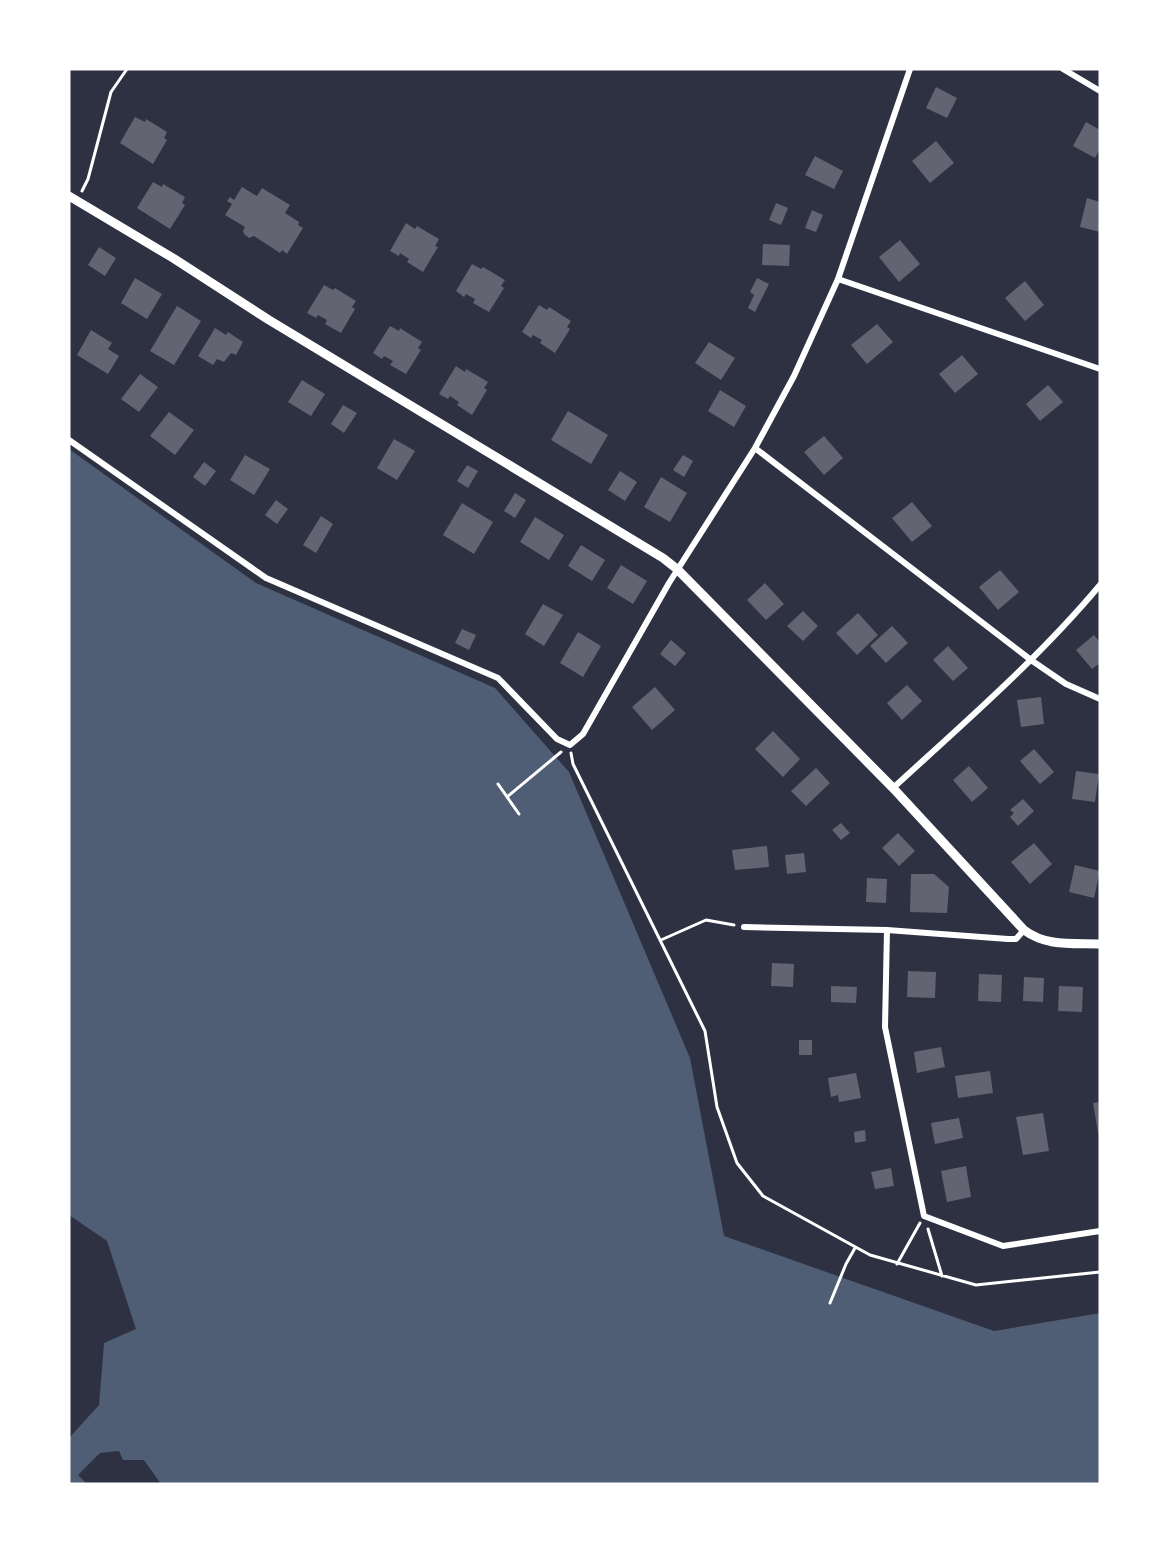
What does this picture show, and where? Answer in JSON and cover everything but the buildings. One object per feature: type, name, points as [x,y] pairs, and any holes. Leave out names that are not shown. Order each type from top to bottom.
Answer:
[{"type":"street","points":[[69,440],[266,578],[498,678],[557,739],[570,745],[583,734],[677,569],[755,448],[794,376],[838,279],[910,69]]},
{"type":"street","points":[[1063,69],[1100,91]]},
{"type":"street","points":[[73,198],[268,320],[653,551],[677,569],[893,788],[1024,930],[1035,938],[1048,942],[1100,944]]},
{"type":"street","points":[[838,279],[1100,369]]},
{"type":"street","points":[[755,448],[1031,660],[1066,684],[1100,699]]},
{"type":"street","points":[[893,788],[1031,660],[1076,615],[1100,585]]},
{"type":"street","points":[[744,927],[887,930],[1016,939],[1024,930]]},
{"type":"street","points":[[887,930],[885,1027],[924,1216],[1003,1246],[1100,1231]]},
{"type":"path","points":[[73,198],[88,179],[111,92],[127,69]]},
{"type":"path","points":[[570,745],[573,764],[705,1031],[717,1107],[737,1163],[763,1196],[870,1256],[976,1285],[1100,1272]]},
{"type":"path","points":[[507,797],[562,752]]},
{"type":"path","points":[[498,784],[519,814]]},
{"type":"path","points":[[661,940],[706,920],[744,927]]},
{"type":"path","points":[[896,1264],[924,1216]]},
{"type":"path","points":[[924,1216],[942,1276]]},
{"type":"path","points":[[830,1303],[855,1248]]},
{"type":"water","points":[[69,449],[256,583],[495,688],[569,772],[690,1058],[724,1236],[994,1331],[1100,1313],[1100,1484],[161,1484],[144,1460],[123,1460],[119,1451],[100,1453],[78,1475],[87,1484],[69,1484],[69,1438],[99,1405],[104,1343],[136,1329],[107,1241],[69,1215]]}]
